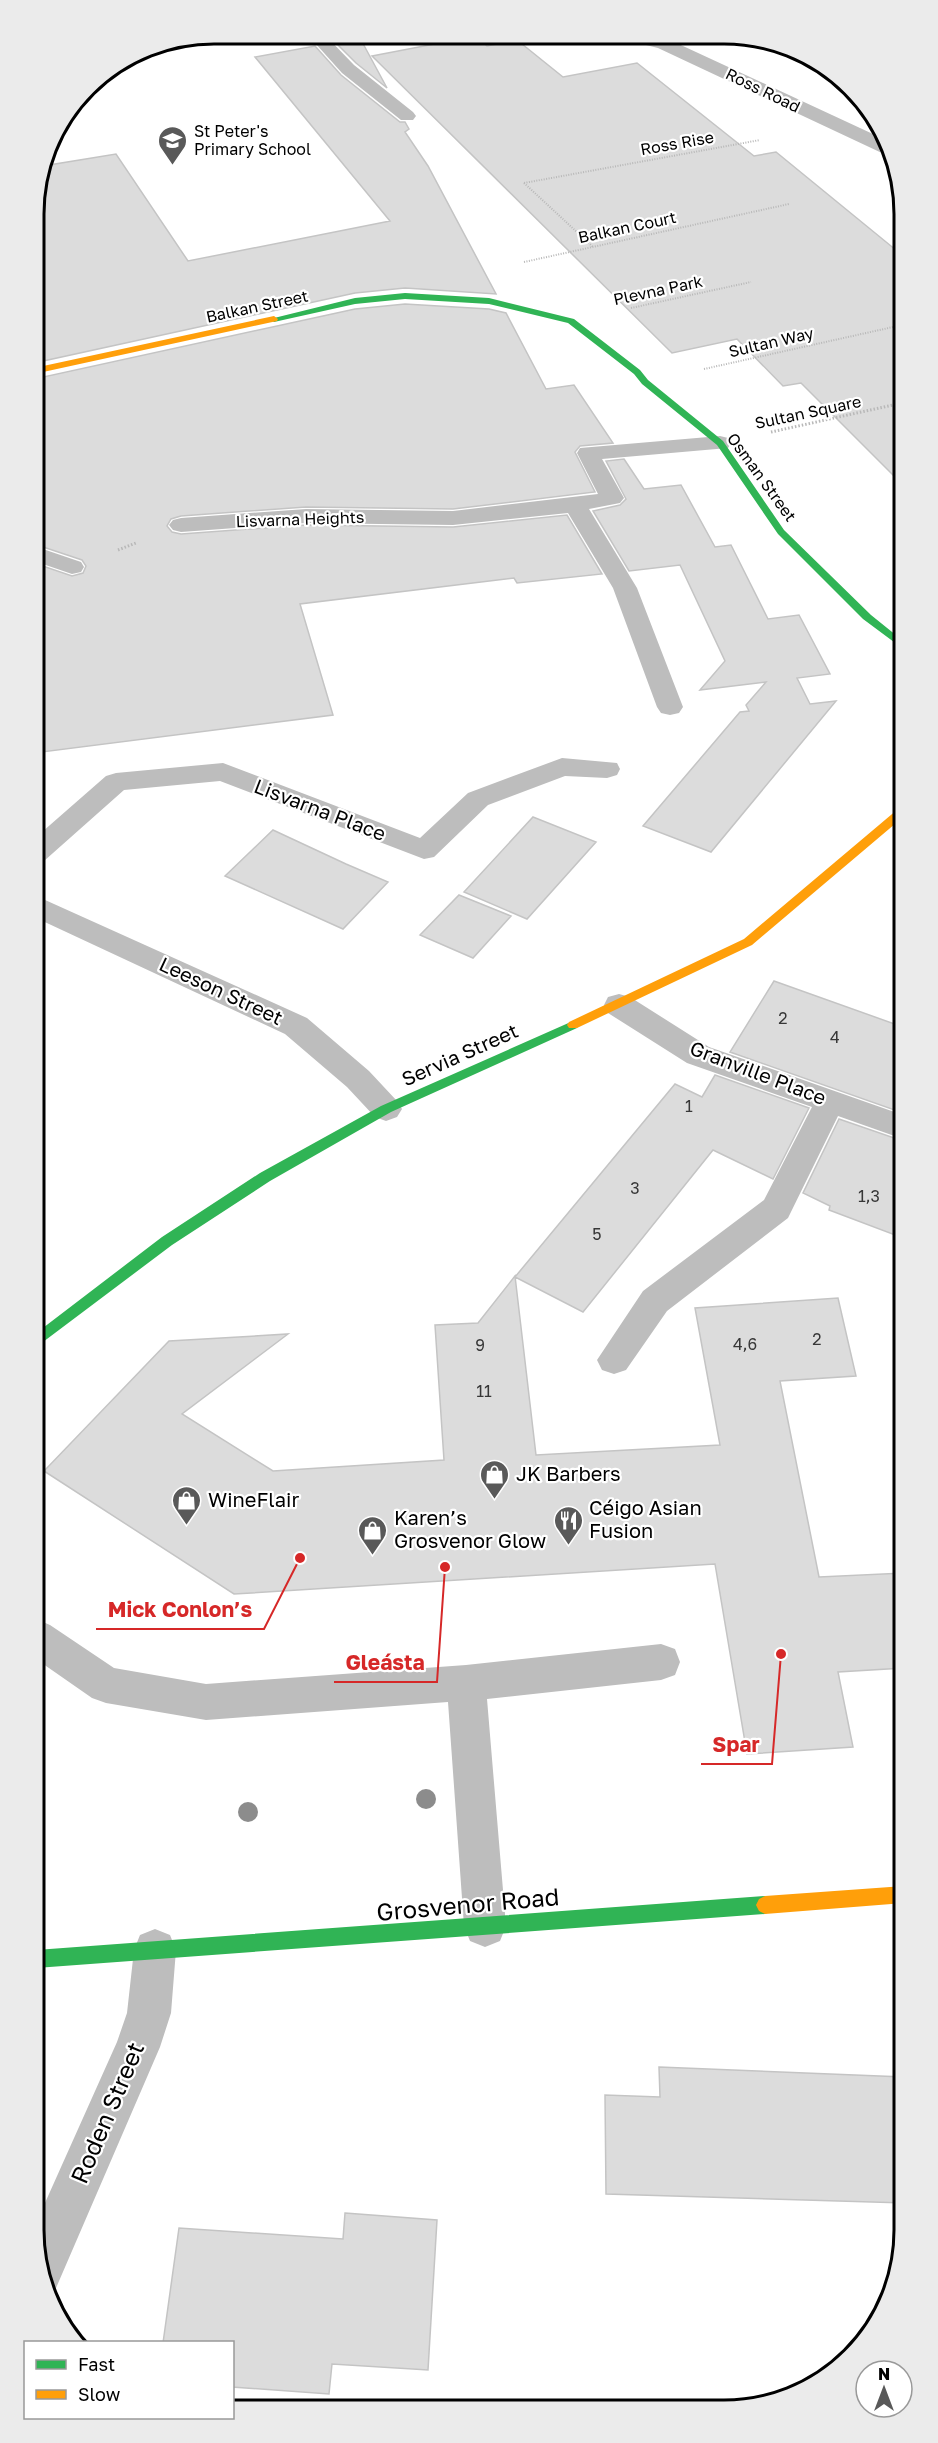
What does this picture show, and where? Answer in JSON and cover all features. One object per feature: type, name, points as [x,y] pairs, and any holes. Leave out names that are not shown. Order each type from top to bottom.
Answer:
[{"type":"street","points":[[324,44],[348,69],[407,116]]},
{"type":"street","name":"Ross Road","points":[[664,44],[880,145]]},
{"type":"street","name":"Balkan Street","points":[[44,369],[355,301],[405,296],[489,301]]},
{"type":"street","name":"Osman Street","points":[[489,301],[571,321],[637,372],[645,382],[720,443],[781,532],[867,617],[894,639]]},
{"type":"street","points":[[670,706],[625,588],[575,505],[612,498],[588,453],[720,443]]},
{"type":"street","name":"Lisvarna Heights","points":[[181,525],[306,516],[453,518],[575,505]]},
{"type":"street","points":[[44,557],[72,567]]},
{"type":"street","name":"Lisvarna Place","points":[[44,845],[116,782],[223,772],[424,850],[478,799],[562,767],[607,769]]},
{"type":"street","name":"Servia Street","points":[[44,1335],[167,1241],[265,1177],[386,1109],[619,1005],[748,942],[894,819]]},
{"type":"street","name":"Leeson Street","points":[[44,909],[296,1026],[358,1079],[386,1109]]},
{"type":"street","name":"Granville Place","points":[[619,1005],[698,1054],[894,1124]]},
{"type":"street","points":[[615,1360],[656,1300],[776,1209],[830,1101]]},
{"type":"street","points":[[44,1642],[106,1685],[206,1702],[466,1683],[661,1662]]},
{"type":"street","points":[[466,1683],[486,1926]]},
{"type":"street","name":"Grosvenor Road","points":[[44,1958],[411,1933],[894,1895]]},
{"type":"street","name":"Roden Street","points":[[46,2256],[138,2047],[149,2013],[155,1950]]},
{"type":"path","name":"Ross Rise","points":[[592,247],[524,183],[834,124]]},
{"type":"path","name":"Balkan Court","points":[[489,301],[500,277],[525,262],[789,204]]},
{"type":"path","name":"Plevna Park","points":[[571,321],[751,282]]},
{"type":"path","name":"Sultan Way","points":[[645,382],[894,327]]},
{"type":"path","name":"Sultan Square","points":[[720,443],[894,405]]},
{"type":"path","points":[[72,567],[181,525]]},
{"type":"building","points":[[337,44],[363,44],[387,88]]},
{"type":"building","points":[[434,44],[485,44],[487,46],[522,44],[563,77],[637,63],[754,156],[776,152],[894,248],[894,476],[801,383],[783,386],[737,339],[672,353],[372,56]]},
{"type":"building","points":[[315,46],[341,75],[400,122],[405,122],[409,129],[405,132],[428,166],[496,294],[405,288],[355,293],[44,361],[44,203],[51,165],[116,154],[188,261],[390,221],[255,57]]},
{"type":"building","points":[[405,304],[489,309],[506,313],[546,389],[574,385],[613,443],[580,446],[575,452],[595,492],[453,509],[306,507],[181,516],[171,519],[167,526],[172,532],[181,534],[306,525],[453,527],[567,515],[602,574],[517,583],[514,578],[300,604],[333,715],[44,752],[44,566],[72,576],[83,573],[86,566],[82,560],[44,547],[44,377],[355,309]]},
{"type":"building","points":[[624,459],[644,489],[681,485],[715,547],[731,545],[768,619],[799,615],[830,674],[797,678],[810,704],[836,701],[711,852],[643,826],[740,712],[749,711],[746,705],[766,682],[700,690],[725,661],[680,565],[629,571],[593,511],[620,505],[626,499],[606,461]]},
{"type":"building","points":[[533,817],[596,842],[527,919],[464,892]]},
{"type":"building","points":[[273,830],[388,882],[343,929],[225,876]]},
{"type":"building","points":[[459,895],[511,916],[473,958],[420,935]]},
{"type":"building","points":[[774,981],[894,1024],[894,1110],[730,1052]]},
{"type":"building","points":[[715,1075],[809,1108],[773,1179],[713,1150],[583,1312],[515,1277],[675,1084],[702,1097]]},
{"type":"building","points":[[839,1119],[894,1138],[894,1235],[829,1210],[830,1206],[803,1193]]},
{"type":"building","points":[[515,1276],[536,1455],[720,1445],[695,1308],[838,1298],[856,1376],[780,1381],[819,1577],[894,1573],[894,1669],[838,1672],[853,1747],[747,1754],[715,1564],[234,1594],[44,1471],[169,1341],[288,1334],[182,1414],[273,1471],[444,1460],[435,1325],[478,1323]]},
{"type":"building","points":[[659,2067],[894,2077],[894,2203],[606,2194],[605,2095],[660,2097]]},
{"type":"building","points":[[345,2213],[437,2220],[428,2370],[332,2364],[329,2394],[234,2387],[234,2341],[163,2341],[179,2228],[343,2239]]},
{"type":"traffic: fast","points":[[274,319],[355,301],[405,296],[489,301],[571,321],[637,372],[645,382],[720,443],[781,532],[867,617],[894,639]]},
{"type":"traffic: fast","points":[[44,1335],[167,1241],[265,1177],[386,1109],[573,1025]]},
{"type":"traffic: fast","points":[[44,1958],[765,1905]]},
{"type":"traffic: slow","points":[[44,369],[274,319]]},
{"type":"traffic: slow","points":[[573,1025],[748,942],[894,819]]},
{"type":"traffic: slow","points":[[765,1905],[894,1895]]},
{"type":"place","name":"St Peter's Primary School","points":[[173,166]]},
{"type":"place","name":"JK Barbers","points":[[495,1500]]},
{"type":"place","name":"WineFlair","points":[[187,1526]]},
{"type":"place","name":"Céigo Asian Fusion","points":[[568,1546]]},
{"type":"place","name":"Karen’s Grosvenor Glow","points":[[373,1556]]},
{"type":"place","name":"Mick Conlon’s","points":[[300,1558]]},
{"type":"place","name":"Gleásta","points":[[445,1567]]},
{"type":"place","name":"Spar","points":[[781,1654]]}]
